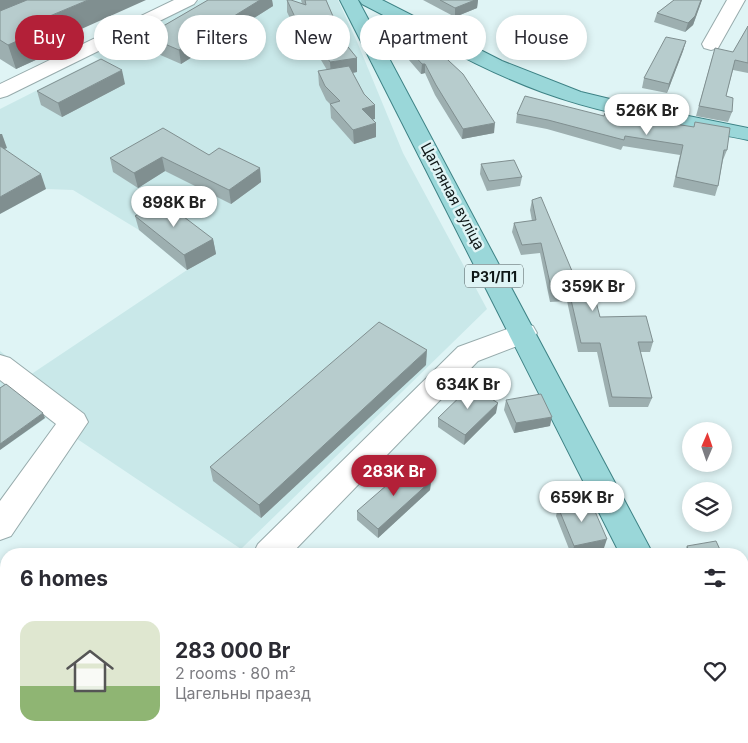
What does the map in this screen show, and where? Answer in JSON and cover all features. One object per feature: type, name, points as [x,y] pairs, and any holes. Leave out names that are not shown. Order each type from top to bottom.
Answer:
[{"type":"main road","name":"Цагляная вуліца","points":[[349,0],[524,333],[634,548]]},
{"type":"main road","points":[[368,0],[523,78],[574,96],[748,134]]},
{"type":"street","points":[[1,91],[188,0]]},
{"type":"street","points":[[711,44],[736,0]]},
{"type":"street","points":[[275,548],[468,354],[524,333]]},
{"type":"street","points":[[0,526],[74,422],[1,366]]},
{"type":"shaded area","points":[[200,0],[338,0],[345,15],[276,15],[276,60],[350,60],[350,26],[360,49],[360,60],[365,60],[403,153],[487,309],[242,548],[46,418],[0,450],[0,351],[30,375],[187,270],[139,230],[73,190],[46,189],[0,214],[0,109],[97,60],[168,60],[168,16]]},
{"type":"building","points":[[27,0],[88,0],[52,15],[15,15],[15,42],[8,45],[0,40],[0,11]]},
{"type":"building","points":[[208,0],[260,0],[236,15],[182,15]]},
{"type":"building","points":[[287,0],[306,5],[305,0],[326,0],[332,15],[294,15]]},
{"type":"building","points":[[440,0],[475,0],[455,8]]},
{"type":"building","points":[[674,0],[701,0],[695,16],[688,23],[657,13]]},
{"type":"building","points":[[178,17],[178,50],[168,45],[168,23]]},
{"type":"building","points":[[748,26],[748,63],[735,60],[726,96],[733,98],[732,112],[699,106],[715,48],[733,52]]},
{"type":"building","points":[[666,37],[686,41],[669,84],[644,78]]},
{"type":"building","points":[[350,49],[357,58],[350,59]]},
{"type":"building","points":[[99,60],[103,60],[122,70],[58,103],[37,91]]},
{"type":"building","points":[[418,60],[448,60],[463,74],[495,123],[463,129],[425,64],[422,64]]},
{"type":"building","points":[[349,66],[364,94],[375,105],[362,109],[376,123],[353,130],[330,104],[340,101],[325,86],[318,71]]},
{"type":"building","points":[[525,96],[604,116],[605,113],[694,127],[695,122],[730,128],[727,150],[724,150],[718,186],[676,177],[683,145],[625,136],[624,140],[517,114]]},
{"type":"building","points":[[163,128],[209,155],[219,148],[260,168],[229,190],[162,157],[134,173],[110,158]]},
{"type":"building","points":[[0,146],[41,174],[0,197]]},
{"type":"building","points":[[514,160],[522,177],[489,181],[481,164]]},
{"type":"building","points":[[541,197],[572,271],[588,271],[600,317],[646,316],[653,342],[638,342],[652,398],[612,397],[600,343],[581,343],[569,291],[552,292],[541,243],[522,245],[514,223],[536,220],[532,200]]},
{"type":"building","points":[[163,201],[213,239],[184,255],[135,216]]},
{"type":"building","points":[[379,322],[427,350],[259,505],[210,467]]},
{"type":"building","points":[[6,384],[43,413],[0,444],[0,388]]},
{"type":"building","points":[[471,386],[498,403],[465,435],[438,418]]},
{"type":"building","points":[[541,394],[552,417],[516,423],[506,400]]},
{"type":"building","points":[[410,465],[431,481],[378,529],[357,511]]},
{"type":"building","points":[[590,500],[607,539],[574,546],[558,507]]},
{"type":"building","points":[[716,541],[719,548],[688,548],[687,546]]}]
